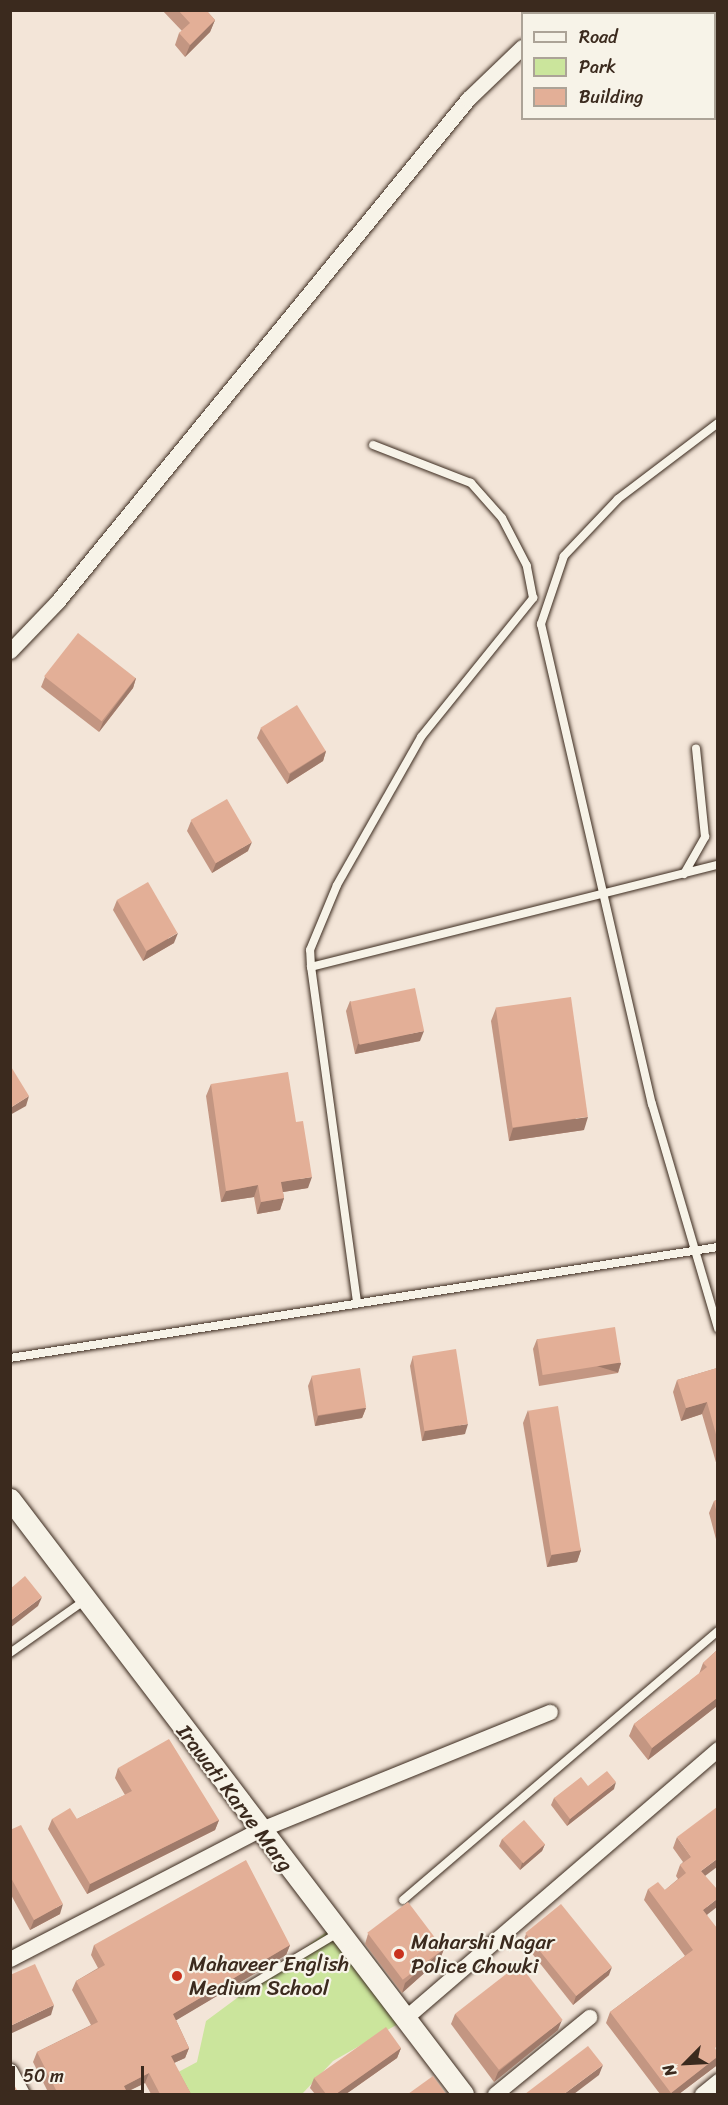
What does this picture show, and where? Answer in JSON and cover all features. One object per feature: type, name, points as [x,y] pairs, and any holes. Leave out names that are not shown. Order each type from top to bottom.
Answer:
[{"type":"main road","name":"Irawati Karve Marg","points":[[10,1499],[259,1830],[463,2094]]},
{"type":"street","points":[[10,651],[57,602],[468,99],[521,48]]},
{"type":"street","points":[[10,1959],[259,1830],[550,1712]]},
{"type":"street","points":[[404,2019],[717,1749]]},
{"type":"street","points":[[495,2094],[589,2017]]},
{"type":"street","points":[[10,2071],[22,2094]]},
{"type":"street","points":[[702,2094],[717,2081]]},
{"type":"lane","points":[[717,423],[618,499],[564,556],[549,589],[541,624],[602,895],[692,1251],[717,1328]]},
{"type":"lane","points":[[357,1302],[310,950],[337,885],[421,737],[533,598],[527,566],[502,518],[471,483],[373,445]]},
{"type":"lane","points":[[684,874],[705,837],[696,748]]},
{"type":"lane","points":[[311,967],[717,865]]},
{"type":"lane","points":[[10,1358],[717,1247]]},
{"type":"lane","points":[[10,1653],[86,1599]]},
{"type":"lane","points":[[403,1900],[717,1631]]},
{"type":"lane","points":[[241,1991],[338,1933]]},
{"type":"green space","points":[[329,1930],[398,2024],[333,2061],[302,2094],[176,2094],[169,2077],[197,2062],[206,2021]]},
{"type":"building","points":[[178,10],[206,10],[215,20],[190,45],[179,33],[190,23]]},
{"type":"building","points":[[78,633],[136,678],[102,721],[44,676]]},
{"type":"building","points":[[297,705],[326,751],[289,774],[261,728]]},
{"type":"building","points":[[227,799],[252,842],[216,863],[191,820]]},
{"type":"building","points":[[148,882],[178,933],[146,951],[117,900]]},
{"type":"building","points":[[415,988],[424,1031],[360,1045],[350,1002]]},
{"type":"building","points":[[571,997],[588,1117],[513,1127],[496,1008]]},
{"type":"building","points":[[10,1065],[29,1096],[10,1108]]},
{"type":"building","points":[[288,1072],[296,1122],[303,1121],[312,1177],[281,1182],[284,1198],[261,1202],[258,1185],[226,1191],[211,1084]]},
{"type":"building","points":[[615,1327],[621,1363],[543,1375],[537,1339]]},
{"type":"building","points":[[456,1349],[468,1424],[424,1431],[413,1356]]},
{"type":"building","points":[[360,1368],[366,1408],[318,1415],[312,1376]]},
{"type":"building","points":[[717,1368],[717,1438],[707,1402],[686,1408],[677,1380]]},
{"type":"building","points":[[558,1406],[581,1550],[551,1555],[528,1411]]},
{"type":"building","points":[[25,1576],[42,1597],[10,1621],[10,1589]]},
{"type":"building","points":[[717,1650],[717,1698],[652,1748],[634,1724],[707,1667],[703,1663]]},
{"type":"building","points":[[169,1739],[219,1820],[90,1884],[52,1819],[70,1808],[77,1819],[132,1791],[118,1768]]},
{"type":"building","points":[[607,1771],[616,1782],[570,1819],[554,1798],[581,1777],[588,1786]]},
{"type":"building","points":[[717,1807],[717,1859],[701,1871],[717,1889],[717,1899],[703,1910],[717,1928],[717,2046],[715,2048],[717,2057],[671,2093],[610,2012],[693,1950],[648,1889],[658,1882],[665,1890],[686,1873],[680,1865],[691,1857],[677,1837]]},
{"type":"building","points":[[524,1820],[545,1844],[523,1863],[502,1839]]},
{"type":"building","points":[[21,1825],[63,1904],[34,1920],[10,1876],[10,1830]]},
{"type":"building","name":"Mahaveer English Medium School","points":[[246,1860],[290,1945],[173,2014],[189,2048],[171,2056],[191,2094],[160,2094],[149,2073],[124,2086],[128,2094],[58,2094],[37,2052],[98,2022],[76,1981],[105,1965],[94,1945]]},
{"type":"building","name":"Maharshi Nagar Police Chowki","points":[[408,1902],[444,1949],[403,1980],[367,1933]]},
{"type":"building","points":[[561,1904],[612,1967],[576,1996],[525,1933]]},
{"type":"building","points":[[35,1964],[54,2005],[10,2026],[10,1975]]},
{"type":"building","points":[[519,1964],[563,2020],[499,2070],[455,2014]]},
{"type":"building","points":[[386,2027],[401,2048],[336,2094],[326,2094],[314,2078]]},
{"type":"building","points":[[588,2046],[603,2065],[564,2094],[525,2094]]},
{"type":"building","points":[[433,2076],[446,2094],[408,2094]]},
{"type":"building","points":[[10,2077],[19,2094],[10,2094]]},
{"type":"place","name":"Maharshi Nagar Police Chowki","points":[[399,1954]]},
{"type":"place","name":"Mahaveer English Medium School","points":[[177,1976]]}]
